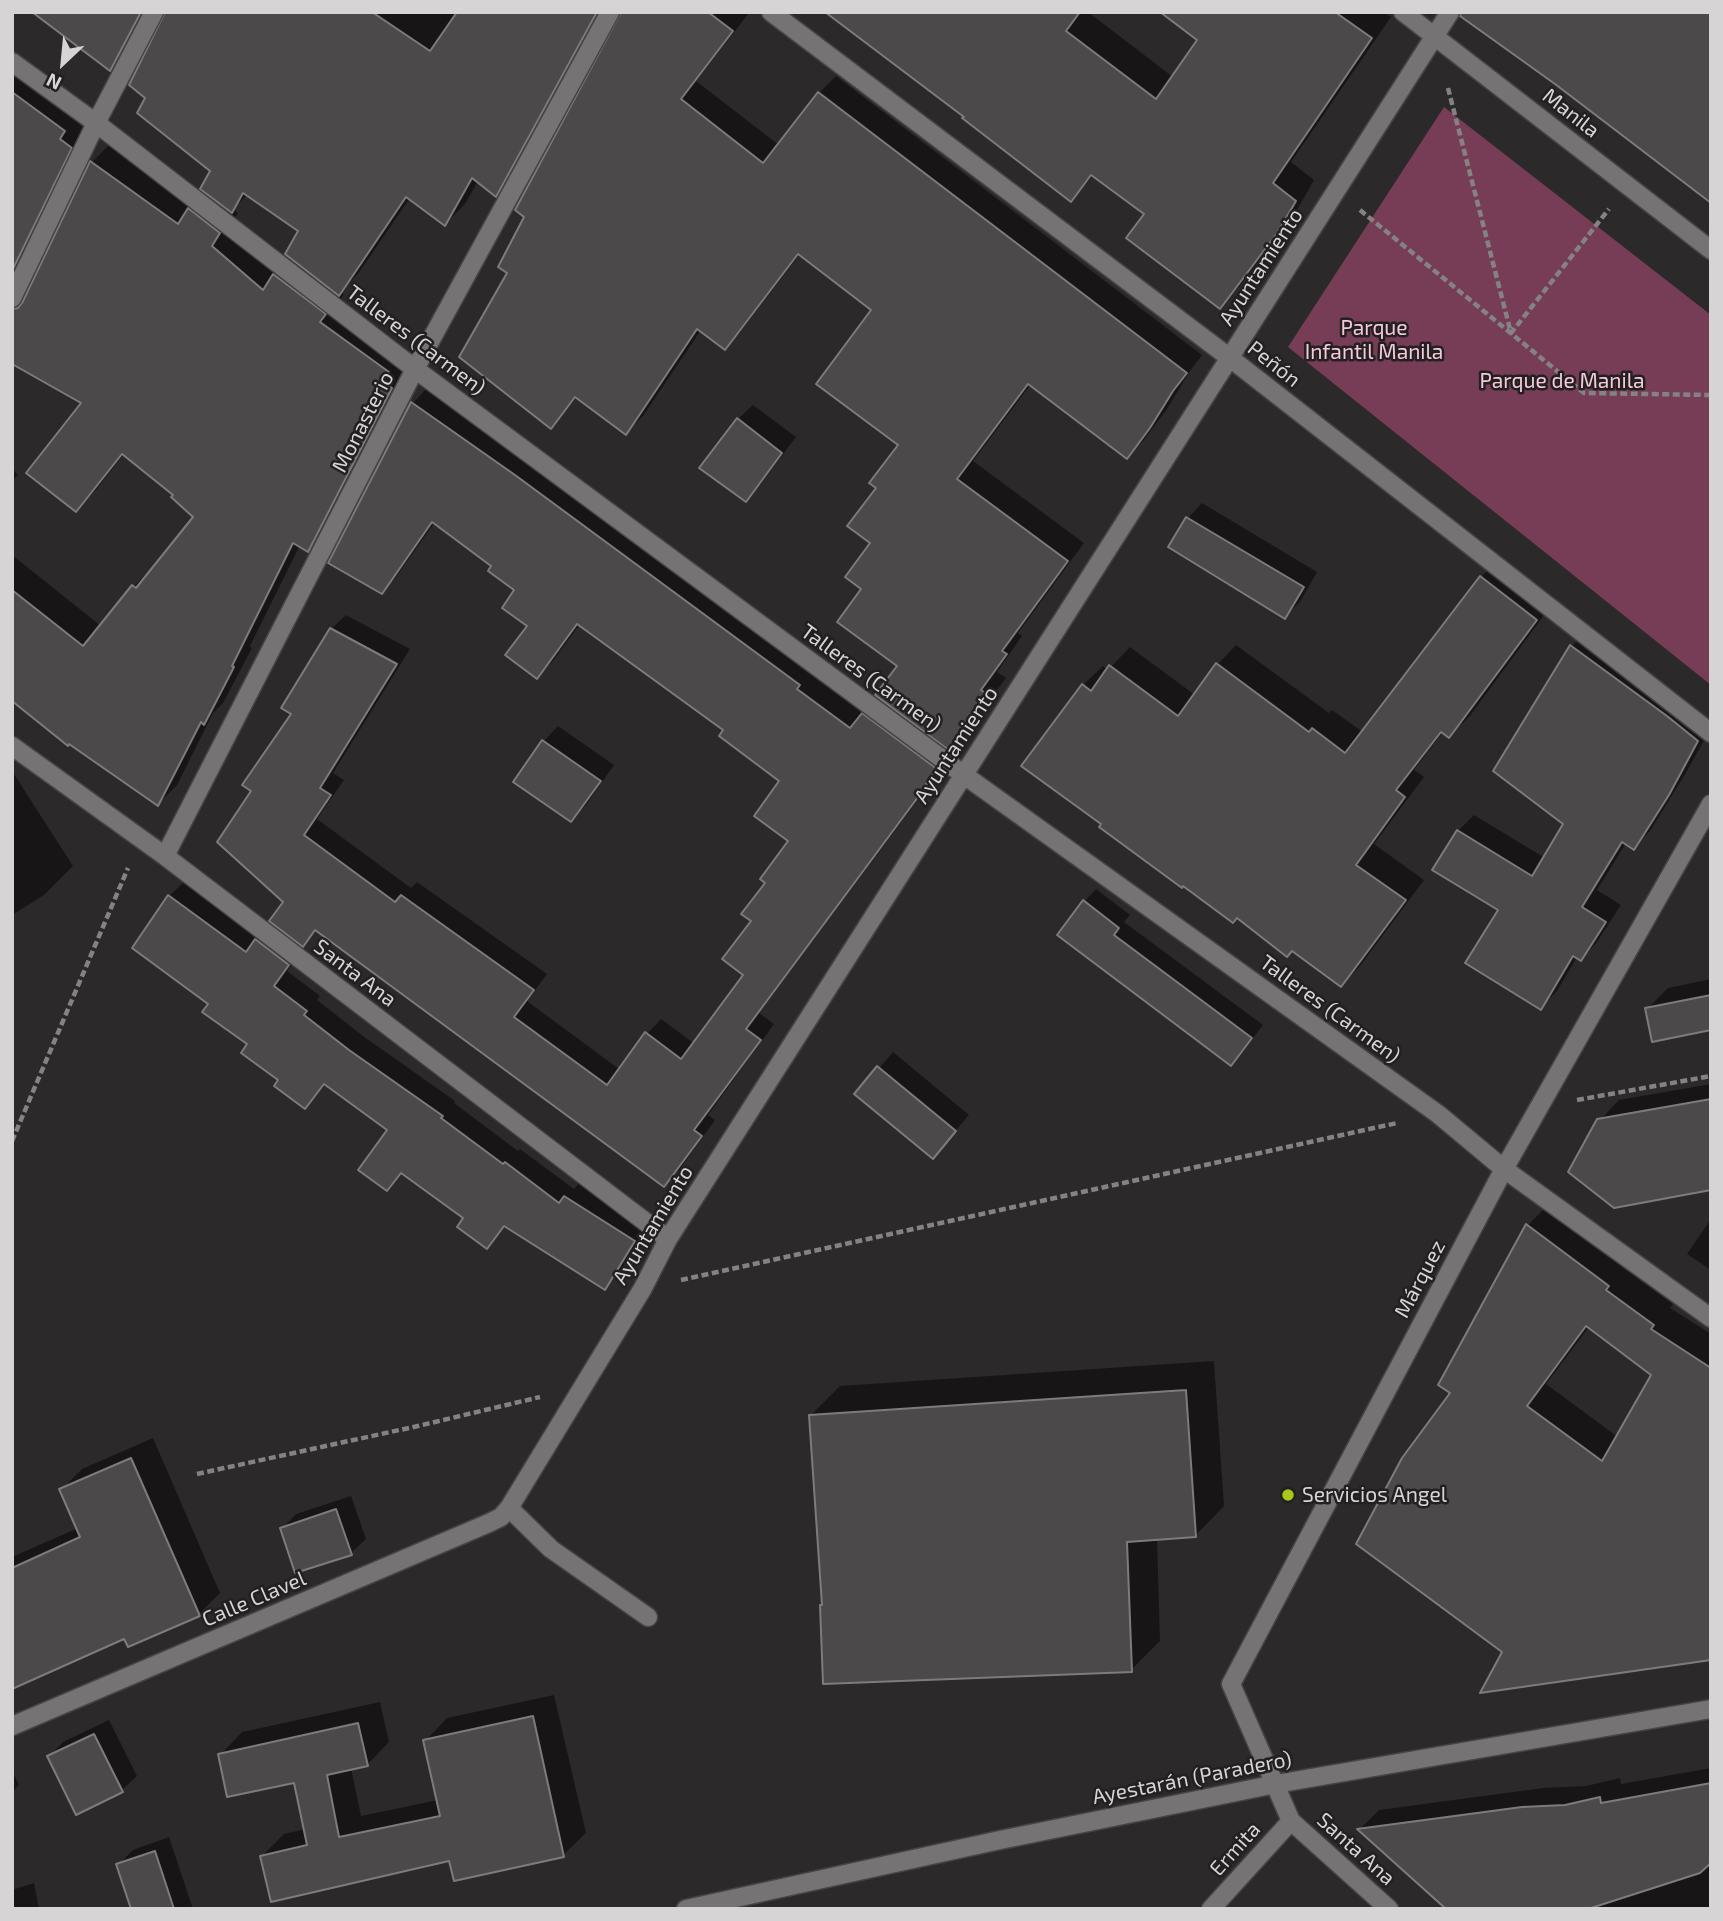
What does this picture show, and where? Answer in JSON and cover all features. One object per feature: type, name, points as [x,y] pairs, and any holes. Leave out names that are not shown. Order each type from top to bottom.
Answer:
[{"type":"street","points":[[12,299],[96,123],[153,12]]},
{"type":"street","name":"Monasterio","points":[[164,856],[415,369],[610,12]]},
{"type":"street","name":"Peñón","points":[[771,12],[1230,358],[1711,733]]},
{"type":"street","name":"Manila","points":[[1404,12],[1711,250]]},
{"type":"street","name":"Ayuntamiento","points":[[509,1508],[643,1288],[668,1239],[1450,12]]},
{"type":"street","name":"Talleres (Carmen)","points":[[12,62],[96,123],[415,369],[964,775],[1438,1114],[1504,1169],[1711,1318]]},
{"type":"street","name":"Santa Ana","points":[[12,746],[164,856],[668,1239]]},
{"type":"street","name":"Márquez","points":[[1276,1784],[1231,1684],[1504,1169],[1711,804]]},
{"type":"street","points":[[509,1508],[551,1549],[648,1617]]},
{"type":"street","name":"Calle Clavel","points":[[12,1726],[489,1523],[501,1517],[509,1508]]},
{"type":"street","name":"Ayestarán (Paradero)","points":[[686,1909],[1013,1837],[1276,1784],[1711,1709]]},
{"type":"street","name":"Santa Ana","points":[[1276,1784],[1292,1821],[1389,1909]]},
{"type":"street","name":"Ermita","points":[[1211,1909],[1292,1821]]},
{"type":"path","points":[[1435,36],[1511,333]]},
{"type":"path","points":[[1511,333],[1628,186]]},
{"type":"path","points":[[1336,191],[1584,393],[1711,395]]},
{"type":"path","points":[[12,1141],[140,839]]},
{"type":"path","points":[[1539,1107],[1711,1076]]},
{"type":"path","points":[[643,1288],[1438,1114]]},
{"type":"path","points":[[197,1474],[581,1387]]},
{"type":"green space","name":"Parque de Manila","points":[[1444,107],[1711,315],[1711,685],[1288,347]]},
{"type":"building","points":[[32,12],[141,12],[110,71]]},
{"type":"building","points":[[165,12],[372,12],[430,51],[457,12],[597,12],[496,197],[472,178],[445,226],[406,197],[339,296],[285,254],[298,231],[243,193],[232,213],[200,189],[210,171],[137,113],[145,98],[129,85]]},
{"type":"building","points":[[621,12],[708,12],[733,31],[681,99],[763,163],[818,92],[1187,373],[1127,459],[1028,384],[957,479],[1068,561],[1002,651],[1007,654],[981,690],[990,696],[950,751],[875,695],[897,666],[837,622],[861,589],[845,577],[870,543],[847,526],[876,488],[869,483],[898,445],[816,384],[871,310],[798,254],[725,350],[697,329],[626,435],[575,397],[551,429],[459,357],[507,273],[498,267],[524,217],[515,210]]},
{"type":"building","points":[[825,12],[1080,12],[1066,31],[1156,99],[1197,40],[1160,12],[1335,12],[1372,38],[1273,183],[1296,201],[1278,232],[1220,309],[1126,238],[1144,214],[1091,175],[1071,202]]},
{"type":"building","points":[[1461,12],[1711,12],[1711,203],[1555,84],[1460,16]]},
{"type":"building","points":[[12,92],[65,131],[60,139],[72,148],[12,271]]},
{"type":"building","points":[[90,161],[178,224],[188,208],[220,233],[212,246],[263,290],[273,274],[326,314],[320,322],[389,372],[383,382],[392,388],[308,552],[293,543],[232,666],[234,667],[204,725],[201,722],[158,806],[69,744],[68,746],[12,701],[12,590],[83,646],[132,585],[136,588],[193,517],[171,497],[173,495],[122,454],[76,512],[26,473],[81,403],[12,364],[12,309],[18,308],[22,303]]},
{"type":"building","points":[[411,402],[515,475],[800,685],[797,689],[850,728],[862,713],[937,769],[746,1029],[761,1040],[694,1130],[702,1136],[664,1187],[315,930],[303,947],[269,921],[283,902],[217,842],[251,791],[242,785],[291,714],[281,708],[330,628],[397,664],[320,788],[331,795],[304,835],[395,902],[401,895],[534,990],[514,1017],[607,1085],[645,1032],[681,1059],[743,975],[722,959],[751,921],[741,914],[765,883],[760,879],[788,841],[754,816],[779,781],[719,736],[723,730],[577,624],[537,679],[505,655],[527,626],[502,608],[514,590],[488,571],[491,566],[432,522],[382,594],[328,563]]},
{"type":"building","points":[[737,418],[782,453],[746,502],[699,468]]},
{"type":"building","points":[[1186,517],[1304,587],[1285,619],[1168,547]]},
{"type":"building","points":[[1480,576],[1537,620],[1449,738],[1441,732],[1396,790],[1405,797],[1356,865],[1406,900],[1341,987],[1292,951],[1287,957],[1237,918],[1233,923],[1183,886],[1182,888],[1021,766],[1082,684],[1091,691],[1109,665],[1178,716],[1216,663],[1309,732],[1312,728],[1345,753]]},
{"type":"building","points":[[1570,645],[1698,741],[1669,795],[1634,850],[1622,842],[1582,907],[1606,922],[1581,961],[1573,956],[1541,1010],[1465,963],[1498,910],[1432,870],[1457,830],[1532,876],[1563,824],[1493,771]]},
{"type":"building","points":[[542,740],[601,781],[571,822],[513,782]]},
{"type":"building","points":[[168,895],[246,952],[255,939],[289,965],[274,986],[307,1011],[304,1015],[349,1050],[559,1203],[564,1196],[635,1241],[605,1290],[504,1226],[487,1249],[457,1227],[463,1218],[401,1173],[387,1191],[358,1170],[387,1130],[324,1084],[305,1109],[274,1086],[278,1080],[241,1053],[247,1044],[202,1012],[208,1004],[132,948]]},
{"type":"building","points":[[1083,900],[1119,928],[1114,935],[1252,1038],[1231,1066],[1057,935]]},
{"type":"building","points":[[1711,995],[1711,1030],[1652,1042],[1645,1008]]},
{"type":"building","points":[[877,1066],[956,1131],[933,1159],[854,1094]]},
{"type":"building","points":[[1711,1099],[1711,1190],[1614,1208],[1568,1172],[1597,1119]]},
{"type":"building","points":[[1526,1224],[1609,1286],[1606,1290],[1654,1325],[1651,1329],[1711,1368],[1711,1660],[1480,1693],[1502,1652],[1356,1544],[1402,1458],[1450,1393],[1438,1385]],"holes":[[[1586,1326],[1651,1375],[1602,1461],[1527,1406]]]},
{"type":"building","points":[[1186,1390],[1196,1537],[1127,1542],[1132,1672],[823,1684],[822,1605],[809,1415]]},
{"type":"building","points":[[131,1458],[200,1616],[128,1647],[124,1639],[12,1689],[12,1568],[80,1537],[59,1489]]},
{"type":"building","points":[[336,1509],[352,1555],[295,1573],[280,1528]]},
{"type":"building","points":[[533,1716],[564,1857],[454,1881],[449,1861],[271,1902],[260,1856],[307,1845],[294,1783],[227,1797],[218,1754],[358,1723],[368,1766],[327,1775],[339,1837],[440,1816],[423,1740]]},
{"type":"building","points":[[94,1734],[123,1792],[76,1815],[47,1756]]},
{"type":"building","points":[[1711,1783],[1711,1863],[1700,1873],[1588,1909],[1446,1909],[1357,1829],[1522,1807],[1565,1805],[1600,1797],[1601,1803]]},
{"type":"building","points":[[155,1851],[174,1909],[131,1909],[116,1864]]},
{"type":"place","name":"Servicios Angel","points":[[1288,1495]]},
{"type":"park label","name":"Parque Infantil Manila","points":[[1374,340]]}]
